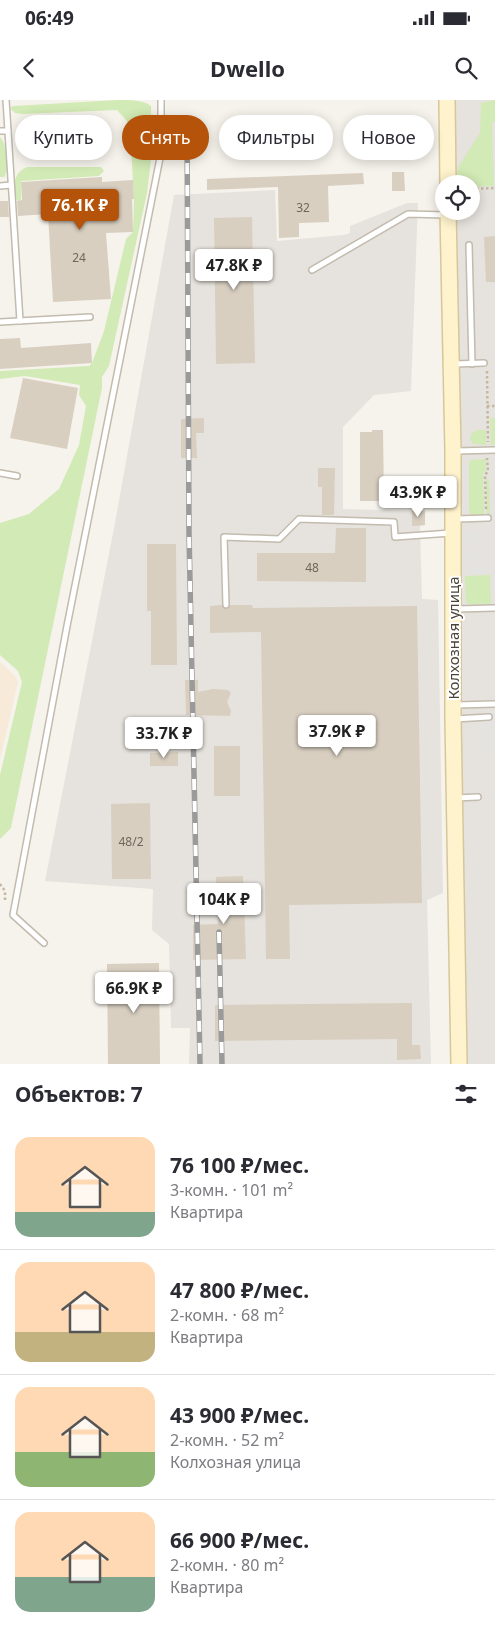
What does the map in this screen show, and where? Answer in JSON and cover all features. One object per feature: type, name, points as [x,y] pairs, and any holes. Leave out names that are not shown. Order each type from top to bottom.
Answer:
[{"type":"street","points":[[447,100],[448,175]]},
{"type":"street","name":"Колхозная улица","points":[[448,220],[453,451],[453,712],[459,1064]]},
{"type":"lane","points":[[6,100],[20,321]]},
{"type":"lane","points":[[44,943],[13,915],[67,626],[161,153],[161,100]]},
{"type":"lane","points":[[0,131],[8,130]]},
{"type":"lane","points":[[0,186],[12,185]]},
{"type":"lane","points":[[312,270],[408,214],[435,213]]},
{"type":"lane","points":[[469,245],[472,364]]},
{"type":"lane","points":[[0,322],[90,317]]},
{"type":"lane","points":[[451,364],[484,363]]},
{"type":"lane","points":[[453,451],[495,450]]},
{"type":"lane","points":[[0,472],[17,476]]},
{"type":"lane","points":[[226,605],[224,537],[279,538],[299,519],[394,522],[395,537],[487,518]]},
{"type":"lane","points":[[453,609],[495,608]]},
{"type":"lane","points":[[453,712],[495,704]]},
{"type":"lane","points":[[453,712],[489,717]]},
{"type":"lane","points":[[454,798],[478,797]]},
{"type":"path","points":[[480,189],[495,188]]},
{"type":"path","points":[[486,371],[488,471],[485,475],[487,518]]},
{"type":"path","points":[[487,406],[495,406]]},
{"type":"shaded area","points":[[454,100],[495,100],[495,1064],[465,1064],[454,220],[480,220],[480,175],[454,175]]},
{"type":"shaded area","points":[[275,190],[277,241],[344,235],[350,233],[350,226],[407,203],[418,203],[411,391],[374,395],[343,427],[343,509],[425,511],[425,525],[420,526],[422,599],[438,600],[443,893],[427,900],[431,1064],[189,1064],[190,1028],[171,1028],[169,944],[152,930],[153,889],[45,881],[115,523],[174,195]]},
{"type":"shaded area","points":[[465,373],[485,373],[486,425],[466,426]]},
{"type":"shaded area","points":[[460,464],[468,464],[468,510],[460,511]]},
{"type":"shaded area","points":[[465,531],[487,531],[488,574],[466,574]]},
{"type":"shaded area","points":[[0,662],[16,677],[18,682],[0,759]]},
{"type":"shaded area","points":[[475,714],[495,714],[495,751],[476,751]]},
{"type":"green space","points":[[131,100],[140,101],[151,106],[151,115],[122,116],[117,110],[22,114],[15,113],[10,108],[13,106]]},
{"type":"green space","points":[[495,100],[495,122],[492,122],[494,186],[480,187],[480,175],[457,175],[459,166],[480,133],[481,103]]},
{"type":"green space","points":[[0,137],[7,156],[7,168],[4,177],[0,177]]},
{"type":"green space","points":[[132,160],[151,160],[147,193],[109,366],[102,377],[102,388],[11,828],[0,839],[0,775],[22,682],[18,671],[0,655],[0,523],[29,514],[59,489],[79,445],[86,406],[79,395],[80,385],[25,376],[0,379],[0,371],[89,366],[92,363],[104,331],[126,239],[133,232],[134,199]]},
{"type":"green space","points":[[27,167],[101,167],[104,171],[99,176],[21,181],[21,200],[18,201],[15,197],[15,179],[22,169]]},
{"type":"green space","points":[[490,418],[495,418],[495,445],[491,445]]},
{"type":"green space","points":[[477,430],[486,430],[486,445],[473,444],[470,439],[471,434]]},
{"type":"green space","points":[[486,459],[486,470],[483,474],[484,515],[472,515],[469,512],[469,462]]},
{"type":"green space","points":[[486,479],[489,479],[490,515],[487,516]]},
{"type":"green space","points":[[490,575],[491,604],[468,604],[466,602],[465,576]]},
{"type":"building","points":[[392,172],[404,172],[405,191],[392,191]]},
{"type":"building","points":[[363,173],[364,184],[328,186],[329,222],[299,223],[299,237],[279,238],[278,187],[207,190],[207,179]]},
{"type":"building","points":[[102,177],[102,182],[133,180],[133,232],[106,233],[111,299],[53,302],[48,214],[18,216],[17,201],[22,200],[21,182]]},
{"type":"building","points":[[0,201],[8,201],[9,217],[0,217]]},
{"type":"building","points":[[252,217],[255,363],[216,364],[214,218]]},
{"type":"building","points":[[495,236],[495,282],[486,282],[484,237]]},
{"type":"building","points":[[20,338],[21,348],[91,343],[92,363],[0,369],[0,339]]},
{"type":"building","points":[[23,378],[78,388],[67,449],[10,438]]},
{"type":"building","points":[[204,418],[204,433],[196,433],[197,458],[181,458],[181,419]]},
{"type":"building","points":[[372,430],[383,430],[384,501],[360,501],[360,432],[372,432]]},
{"type":"building","points":[[318,468],[335,468],[334,515],[322,515],[322,487],[318,487]]},
{"type":"building","points":[[412,511],[425,511],[425,525],[412,526]]},
{"type":"building","points":[[336,528],[366,528],[366,582],[257,581],[257,553],[335,553]]},
{"type":"building","points":[[147,544],[176,544],[177,665],[151,665],[151,611],[147,611]]},
{"type":"building","points":[[222,605],[226,609],[230,605],[252,605],[253,608],[417,606],[422,903],[289,905],[290,959],[266,959],[261,632],[210,633],[210,606]]},
{"type":"building","points":[[185,680],[198,680],[198,692],[213,689],[228,690],[231,693],[227,702],[231,711],[230,716],[186,715]]},
{"type":"building","points":[[214,746],[240,746],[240,796],[214,796]]},
{"type":"building","points":[[178,752],[178,766],[150,766],[150,753]]},
{"type":"building","points":[[150,803],[151,879],[112,879],[111,804]]},
{"type":"building","points":[[243,876],[246,959],[193,960],[193,925],[218,924],[216,877]]},
{"type":"building","points":[[159,963],[160,1064],[108,1064],[107,964]]},
{"type":"building","points":[[412,1003],[412,1045],[420,1045],[421,1059],[397,1060],[397,1039],[215,1041],[215,1005]]},
{"type":"railway","points":[[187,160],[189,533],[200,1064]]},
{"type":"railway","points":[[219,932],[222,1064]]}]
